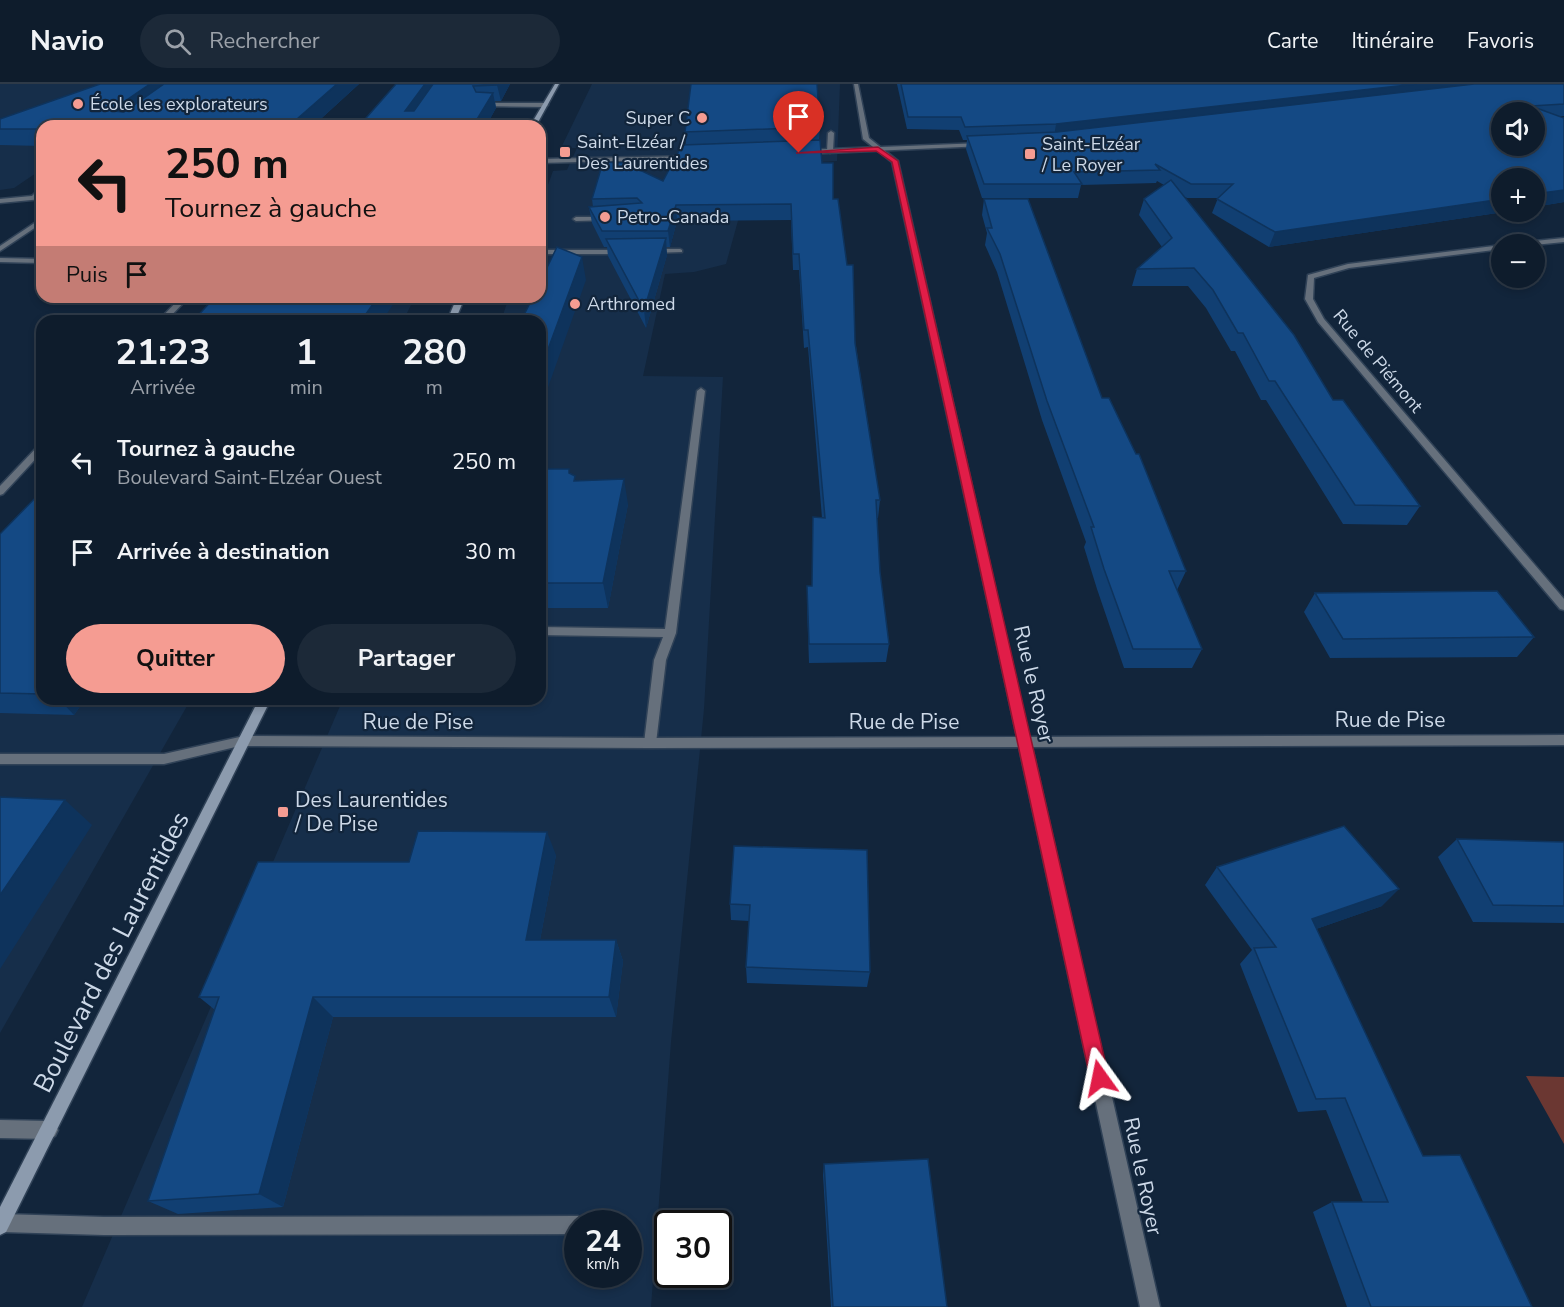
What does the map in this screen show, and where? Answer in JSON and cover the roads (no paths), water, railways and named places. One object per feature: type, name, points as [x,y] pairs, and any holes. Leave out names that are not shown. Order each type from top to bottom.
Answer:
[{"type":"main road","points":[[536,120],[557,84]]},
{"type":"main road","name":"Boulevard des Laurentides","points":[[1,1224],[262,705]]},
{"type":"street","name":"Rue le Royer","points":[[856,84],[866,139],[895,161],[1150,1307]]},
{"type":"street","points":[[480,104],[544,105]]},
{"type":"street","points":[[830,151],[831,134]]},
{"type":"street","points":[[799,153],[993,145]]},
{"type":"street","points":[[546,162],[704,157]]},
{"type":"street","points":[[33,198],[36,195]]},
{"type":"street","points":[[0,201],[36,198]]},
{"type":"street","points":[[576,219],[621,219]]},
{"type":"street","points":[[0,249],[36,224]]},
{"type":"street","points":[[1545,242],[1564,240]]},
{"type":"street","name":"Rue de Piémont","points":[[1491,248],[1348,266],[1311,277],[1309,299],[1321,320],[1564,606]]},
{"type":"street","points":[[638,252],[680,251]]},
{"type":"street","points":[[546,252],[626,252]]},
{"type":"street","points":[[0,260],[36,261]]},
{"type":"street","points":[[168,315],[178,303]]},
{"type":"street","points":[[650,743],[660,660],[670,633],[701,391]]},
{"type":"street","points":[[0,492],[36,453]]},
{"type":"street","points":[[546,631],[670,633]]},
{"type":"street","name":"Rue de Pise","points":[[0,759],[164,759],[244,741],[650,743],[1564,740]]},
{"type":"street","points":[[0,1129],[49,1130]]},
{"type":"street","points":[[1,1224],[104,1226],[564,1225]]},
{"type":"place","name":"École les explorateurs","points":[[78,104]]},
{"type":"place","name":"Super C","points":[[702,118]]},
{"type":"place","name":"Saint-Elzéar / Des Laurentides","points":[[565,152]]},
{"type":"place","name":"Saint-Elzéar / Le Royer","points":[[1030,154]]},
{"type":"place","name":"Petro-Canada","points":[[605,217]]},
{"type":"place","name":"Arthromed","points":[[575,304]]},
{"type":"place","name":"Des Laurentides / De Pise","points":[[283,812]]}]
